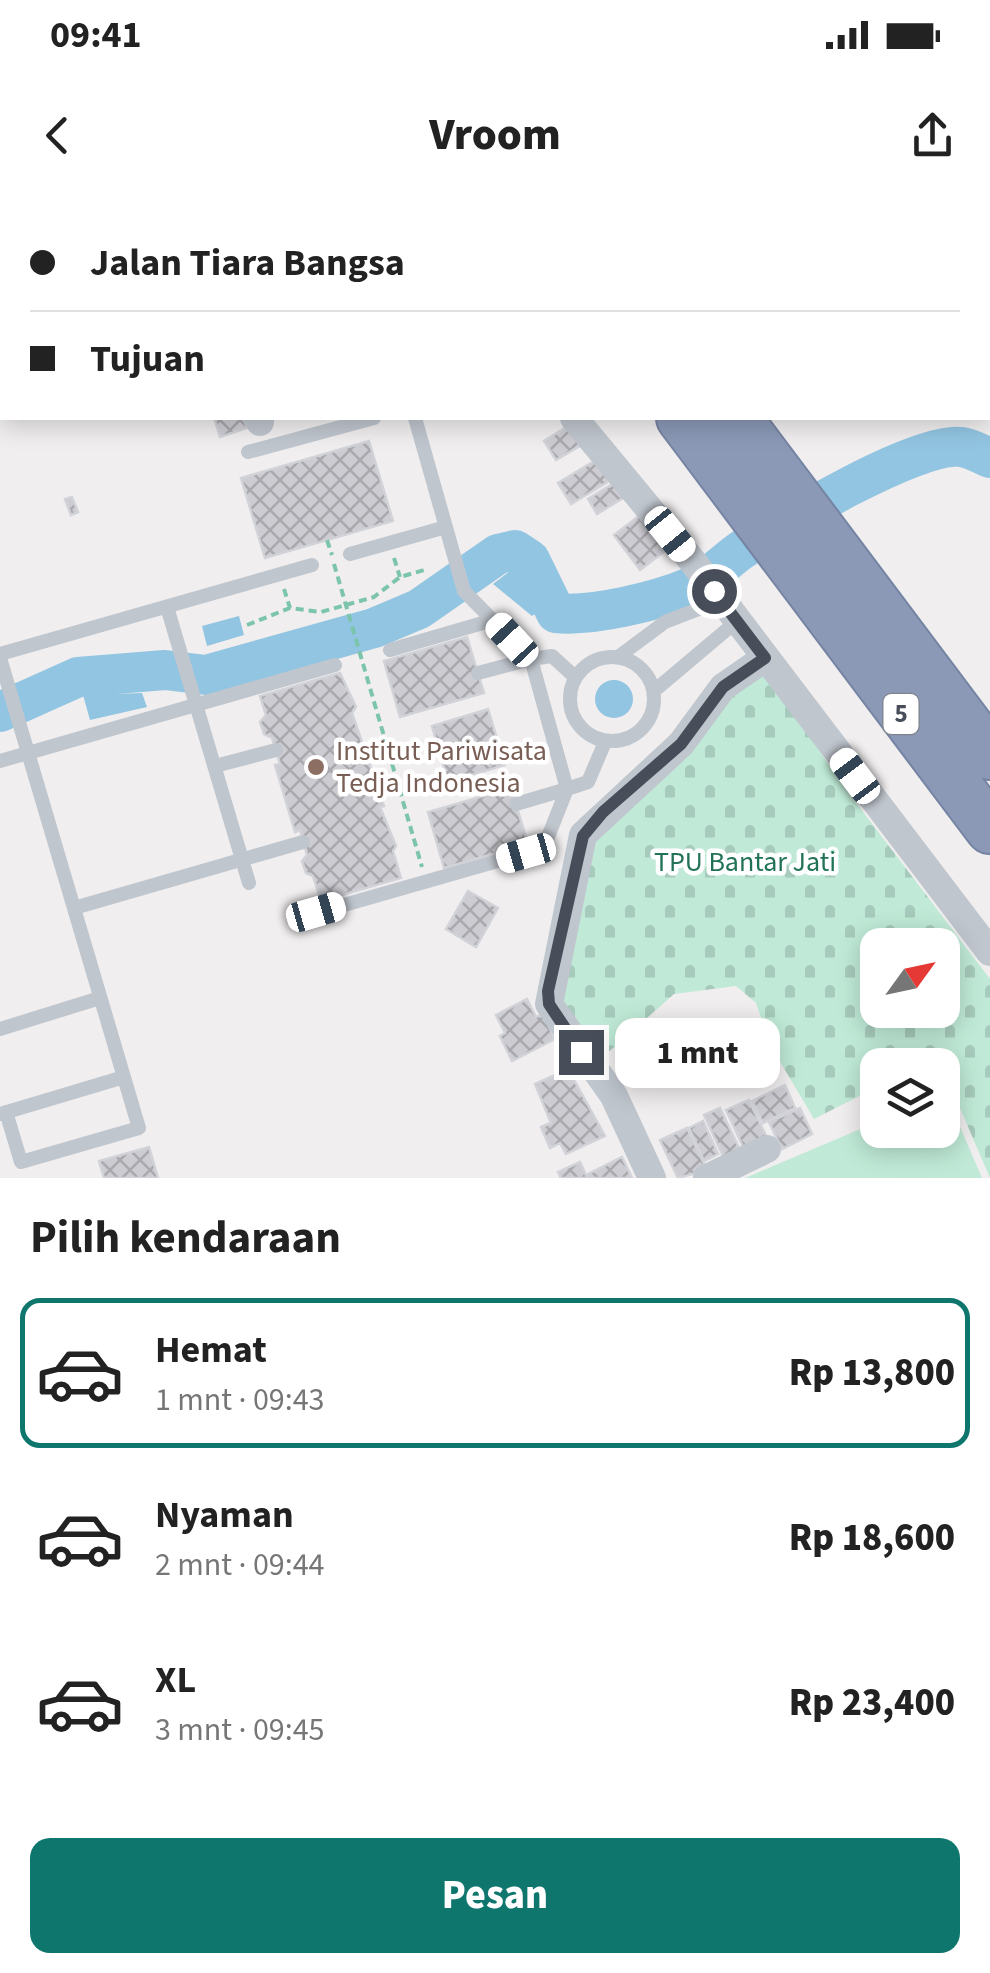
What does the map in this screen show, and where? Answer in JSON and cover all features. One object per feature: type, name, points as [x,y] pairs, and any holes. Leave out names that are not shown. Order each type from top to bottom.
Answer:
[{"type":"highway","name":"5","points":[[685,420],[738,444],[990,828]]},
{"type":"highway","name":"5","points":[[831,584],[990,755]]},
{"type":"street","points":[[576,420],[694,563],[990,952]]},
{"type":"street","points":[[652,1178],[614,1096],[549,1004],[573,875],[583,836],[593,822],[681,744],[723,687],[765,658]]},
{"type":"street","points":[[707,1178],[767,1148]]},
{"type":"lane","points":[[248,452],[367,420]]},
{"type":"lane","points":[[316,912],[526,853],[548,837],[567,789],[531,660],[464,591],[416,420]]},
{"type":"lane","points":[[350,554],[446,527]]},
{"type":"lane","points":[[124,1076],[3,1113],[21,1162],[139,1128],[124,1076],[100,998],[18,720],[0,656],[312,565]]},
{"type":"lane","points":[[724,604],[654,691],[650,718],[632,737],[605,742],[581,729],[570,704],[575,677],[594,660],[618,656],[664,622],[724,604]]},
{"type":"lane","points":[[167,607],[249,883]]},
{"type":"lane","points":[[390,650],[494,620]]},
{"type":"lane","points":[[478,674],[552,656],[575,677]]},
{"type":"lane","points":[[618,656],[642,668],[654,691]]},
{"type":"lane","points":[[0,761],[194,698],[335,665]]},
{"type":"lane","points":[[516,804],[588,782],[605,742]]},
{"type":"lane","points":[[214,766],[276,750]]},
{"type":"lane","points":[[74,908],[303,842]]},
{"type":"lane","points":[[0,1029],[100,998]]},
{"type":"path","points":[[248,625],[290,608],[321,612],[347,608],[374,598],[400,578],[424,570]]},
{"type":"path","points":[[339,581],[426,881]]},
{"type":"green space","name":"TPU Bantar Jati","points":[[764,665],[838,779],[951,928],[860,928],[860,1028],[960,1028],[960,940],[990,979],[990,1178],[960,1108],[960,1048],[860,1048],[860,1096],[814,1119],[772,1048],[756,1003],[736,986],[674,994],[604,1056],[555,998],[595,829],[712,710]]},
{"type":"green space","points":[[960,1127],[982,1178],[745,1178],[860,1129],[860,1148],[960,1148]]},
{"type":"water","points":[[514,568],[541,609],[532,616],[493,584]]},
{"type":"water","points":[[239,616],[244,635],[207,646],[202,626]]},
{"type":"water","points":[[614,680],[627,686],[633,699],[627,712],[614,718],[601,712],[595,699],[601,686]]},
{"type":"water","points":[[142,693],[147,707],[90,720],[83,695]]},
{"type":"building","points":[[215,420],[245,420],[247,428],[220,437]]},
{"type":"building","points":[[576,421],[588,441],[556,460],[544,441]]},
{"type":"building","points":[[369,441],[393,521],[265,558],[241,478]]},
{"type":"building","points":[[596,460],[609,481],[571,504],[558,483]]},
{"type":"building","points":[[619,480],[628,495],[597,514],[588,499]]},
{"type":"building","points":[[72,497],[78,512],[71,515],[65,499]]},
{"type":"building","points":[[639,516],[665,551],[640,570],[614,535]]},
{"type":"building","points":[[467,637],[484,693],[400,717],[384,661]]},
{"type":"building","points":[[340,673],[356,707],[352,713],[396,846],[393,851],[401,878],[321,901],[313,876],[306,873],[302,861],[307,855],[300,830],[295,832],[275,765],[280,764],[272,738],[264,734],[260,722],[266,715],[260,696]]},
{"type":"building","points":[[488,709],[505,765],[448,782],[432,726]]},
{"type":"building","points":[[511,788],[528,844],[444,868],[428,812]]},
{"type":"building","points":[[468,891],[498,908],[476,947],[446,929]]},
{"type":"building","points":[[527,999],[536,1017],[543,1014],[555,1039],[512,1061],[500,1036],[505,1033],[496,1015]]},
{"type":"building","points":[[568,1069],[605,1136],[566,1154],[560,1143],[550,1148],[541,1127],[551,1123],[535,1084]]},
{"type":"building","points":[[785,1085],[795,1108],[763,1123],[752,1101]]},
{"type":"building","points":[[749,1100],[768,1140],[745,1151],[726,1110]]},
{"type":"building","points":[[720,1108],[740,1150],[724,1158],[704,1115]]},
{"type":"building","points":[[800,1108],[812,1134],[782,1149],[769,1122]]},
{"type":"building","points":[[703,1121],[718,1154],[704,1161],[689,1128]]},
{"type":"building","points":[[687,1128],[707,1170],[678,1178],[660,1140]]},
{"type":"building","points":[[149,1147],[158,1178],[104,1178],[99,1161]]},
{"type":"building","points":[[622,1157],[632,1178],[561,1178],[558,1172],[580,1162],[586,1175]]},
{"type":"waterway","points":[[0,712],[78,677],[165,670],[206,675],[374,628],[419,609],[498,554],[515,550],[530,560],[556,613],[588,613],[643,602],[698,583],[785,523],[882,470],[941,449],[961,447],[990,458]]},
{"type":"place","name":"Institut Pariwisata Tedja Indonesia","points":[[316,767]]},
{"type":"route","points":[[581,1052],[549,1004],[548,991],[583,836],[603,812],[681,744],[723,687],[765,658],[714,591]]}]
